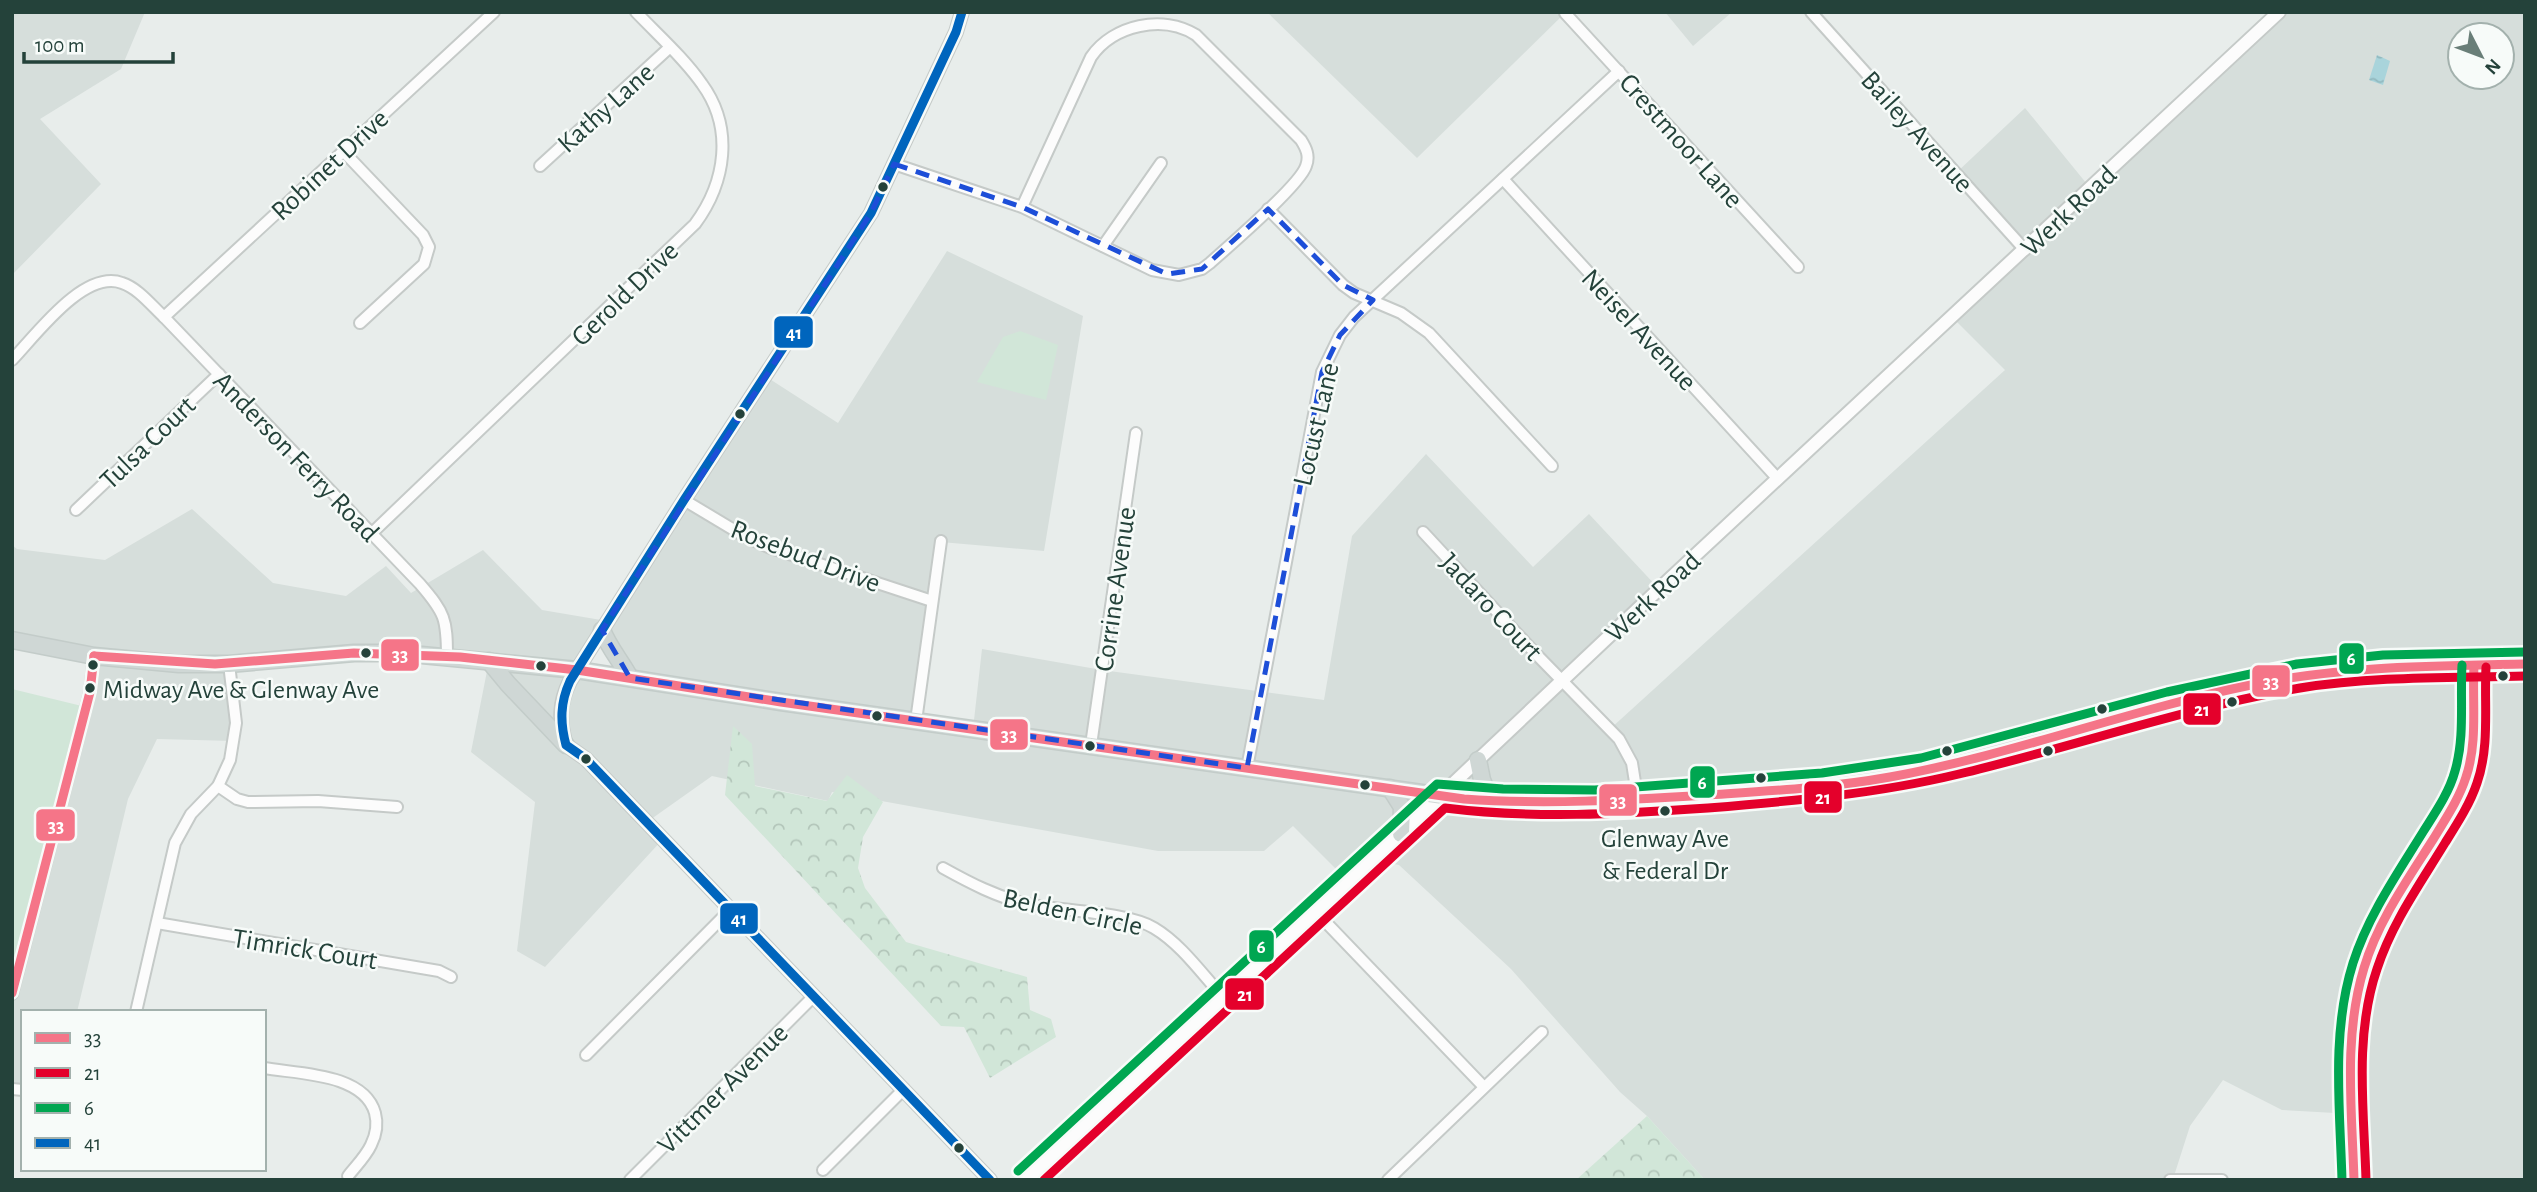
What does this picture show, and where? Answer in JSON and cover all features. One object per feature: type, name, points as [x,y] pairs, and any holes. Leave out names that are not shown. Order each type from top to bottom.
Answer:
[{"type":"main road","points":[[602,630],[609,648],[630,678]]},
{"type":"main road","points":[[12,640],[94,656],[179,664],[229,664],[354,653],[401,653],[489,660],[577,670],[1491,802],[1534,803],[1812,789],[1862,782],[1944,765],[2201,696],[2298,676],[2379,667],[2525,664]]},
{"type":"main road","points":[[489,660],[566,745]]},
{"type":"main road","points":[[1478,760],[1491,802]]},
{"type":"main road","points":[[1390,788],[1402,807],[1401,834]]},
{"type":"main road","name":"Werk Road","points":[[1026,1180],[1441,795]]},
{"type":"street","name":"Robinet Drive","points":[[164,317],[494,12]]},
{"type":"street","name":"Gerold Drive","points":[[372,533],[538,377],[695,224],[706,209],[723,163],[718,116],[702,83],[636,12]]},
{"type":"street","points":[[962,12],[956,32],[871,213],[577,670],[566,689],[561,705],[561,727],[566,745],[586,759],[990,1180]]},
{"type":"street","name":"Bailey Avenue","points":[[1811,12],[2025,250]]},
{"type":"street","name":"Werk Road","points":[[1441,795],[2279,12]]},
{"type":"street","name":"Crestmoor Lane","points":[[1565,13],[1798,267]]},
{"type":"street","points":[[894,164],[1022,207],[1152,270],[1167,274],[1189,274],[1210,263],[1302,174],[1308,159],[1306,147],[1196,35],[1186,29],[1164,23],[1125,31],[1112,36],[1096,50],[1022,207]]},
{"type":"street","name":"Kathy Lane","points":[[540,166],[670,48]]},
{"type":"street","name":"Locust Lane","points":[[1247,768],[1322,372],[1340,335],[1354,317],[1619,71]]},
{"type":"street","points":[[343,151],[423,235],[429,247],[424,264],[360,323]]},
{"type":"street","points":[[1103,246],[1161,163]]},
{"type":"street","name":"Neisel Avenue","points":[[1503,179],[1778,479]]},
{"type":"street","points":[[1268,209],[1343,285],[1354,293],[1401,313],[1429,333],[1552,466]]},
{"type":"street","name":"Anderson Ferry Road","points":[[12,360],[77,292],[100,282],[124,283],[164,317],[433,598],[447,629],[447,657]]},
{"type":"street","name":"Tulsa Court","points":[[76,510],[219,374]]},
{"type":"street","name":"Corrine Avenue","points":[[1091,745],[1136,433]]},
{"type":"street","name":"Rosebud Drive","points":[[684,500],[744,536],[768,547],[932,601]]},
{"type":"street","name":"Jadaro Court","points":[[1423,532],[1624,745],[1636,782],[1635,800]]},
{"type":"street","points":[[916,721],[941,541]]},
{"type":"street","points":[[12,994],[90,692],[94,656]]},
{"type":"street","points":[[135,1010],[175,844],[191,814],[218,786],[230,760],[236,723],[229,664]]},
{"type":"street","points":[[2354,1180],[2351,1052],[2358,991],[2381,925],[2454,805],[2468,773],[2472,755],[2474,666]]},
{"type":"street","points":[[218,786],[237,799],[248,802],[318,801],[397,807]]},
{"type":"street","name":"Belden Circle","points":[[943,868],[1007,899],[1142,921],[1165,935],[1223,997]]},
{"type":"street","points":[[586,1055],[731,909]]},
{"type":"street","points":[[1316,912],[1484,1087]]},
{"type":"street","name":"Timrick Court","points":[[157,923],[439,971],[451,977]]},
{"type":"street","name":"Vittmer Avenue","points":[[631,1180],[814,996]]},
{"type":"street","points":[[1388,1180],[1542,1032]]},
{"type":"street","points":[[266,1068],[344,1081],[367,1097],[375,1114],[376,1132],[369,1150],[348,1176]]},
{"type":"street","points":[[823,1170],[904,1089]]},
{"type":"street","points":[[2171,1180],[2222,1180]]},
{"type":"highlighted area","points":[[894,164],[1022,207],[1167,274],[1202,269],[1268,209],[1343,285],[1373,300],[1340,335],[1322,372],[1247,768],[630,678],[602,630],[871,213]]},
{"type":"shaded area","points":[[12,12],[145,12],[121,69],[40,119],[101,184],[12,275]]},
{"type":"shaded area","points":[[1267,12],[1566,12],[1417,158]]},
{"type":"shaded area","points":[[1665,12],[1732,12],[1693,46]]},
{"type":"shaded area","points":[[2279,12],[2525,12],[2525,1180],[2354,1180],[2353,1114],[2282,1110],[2223,1080],[2190,1126],[2173,1179],[1705,1180],[1647,1116],[1620,1092],[1511,969],[1399,865],[1360,857],[1341,874],[1293,826],[1264,851],[1158,851],[832,792],[828,801],[712,776],[647,822],[663,839],[545,967],[517,951],[535,802],[471,752],[489,661],[460,657],[229,664],[234,741],[157,739],[128,799],[77,1010],[21,1010],[21,1090],[12,1089],[12,994],[94,656],[12,640],[12,545],[17,549],[105,560],[192,509],[273,583],[346,596],[386,566],[411,593],[483,550],[542,610],[607,621],[765,376],[838,423],[947,251],[1083,316],[1044,551],[941,542],[916,721],[973,729],[982,649],[1102,670],[1324,700],[1352,536],[1426,454],[1533,567],[1589,514],[1659,589],[1562,680],[1610,729],[2005,370],[1953,318],[2025,250],[1956,173],[2025,108],[2091,189]],"holes":[[[602,631],[629,677],[578,670]]]},
{"type":"green space","points":[[1020,331],[1058,345],[1046,400],[977,382],[1003,337]]},
{"type":"green space","points":[[12,689],[86,707],[12,994]]},
{"type":"green space","points":[[733,726],[752,744],[755,786],[827,801],[847,775],[883,802],[863,837],[858,868],[865,888],[906,942],[1027,977],[1030,1010],[1051,1019],[1056,1037],[990,1078],[964,1027],[941,1026],[725,795]]},
{"type":"green space","points":[[1647,1116],[1705,1180],[1576,1180]]},
{"type":"water","points":[[2377,55],[2390,61],[2383,85],[2369,80]]},
{"type":"transit line","name":"41","points":[[962,12],[956,32],[871,213],[570,681],[564,697],[562,720],[566,745],[586,759],[990,1180]]},
{"type":"transit line","name":"6","points":[[1018,1171],[1437,784],[1503,789],[1595,790],[1822,773],[1921,758],[2167,692],[2297,664],[2383,655],[2525,652]]},
{"type":"transit line","name":"33","points":[[94,656],[215,664],[354,653],[460,657],[577,670],[781,702],[1464,799],[1525,802],[1677,797],[1798,789],[1867,781],[1981,757],[2160,707],[2251,685],[2319,674],[2387,668],[2525,664]]},
{"type":"transit line","name":"33","points":[[12,993],[90,692],[94,656]]},
{"type":"transit line","name":"6","points":[[2342,1180],[2339,1043],[2346,989],[2359,946],[2375,912],[2441,803],[2452,779],[2460,745],[2462,665]]},
{"type":"transit line","name":"33","points":[[2354,1180],[2350,1074],[2357,994],[2370,951],[2385,917],[2452,808],[2466,777],[2472,750],[2474,666]]},
{"type":"transit line","name":"21","points":[[2366,1180],[2362,1073],[2365,1020],[2370,994],[2383,952],[2399,920],[2463,814],[2477,783],[2484,755],[2486,667]]},
{"type":"transit line","name":"21","points":[[1044,1180],[1445,808],[1511,813],[1610,814],[1834,796],[1959,774],[2214,706],[2300,688],[2384,679],[2525,676]]},
{"type":"place","name":"Midway Ave & Glenway Ave","points":[[90,688]]},
{"type":"place","name":"Glenway Ave & Federal Dr","points":[[1665,811]]}]
